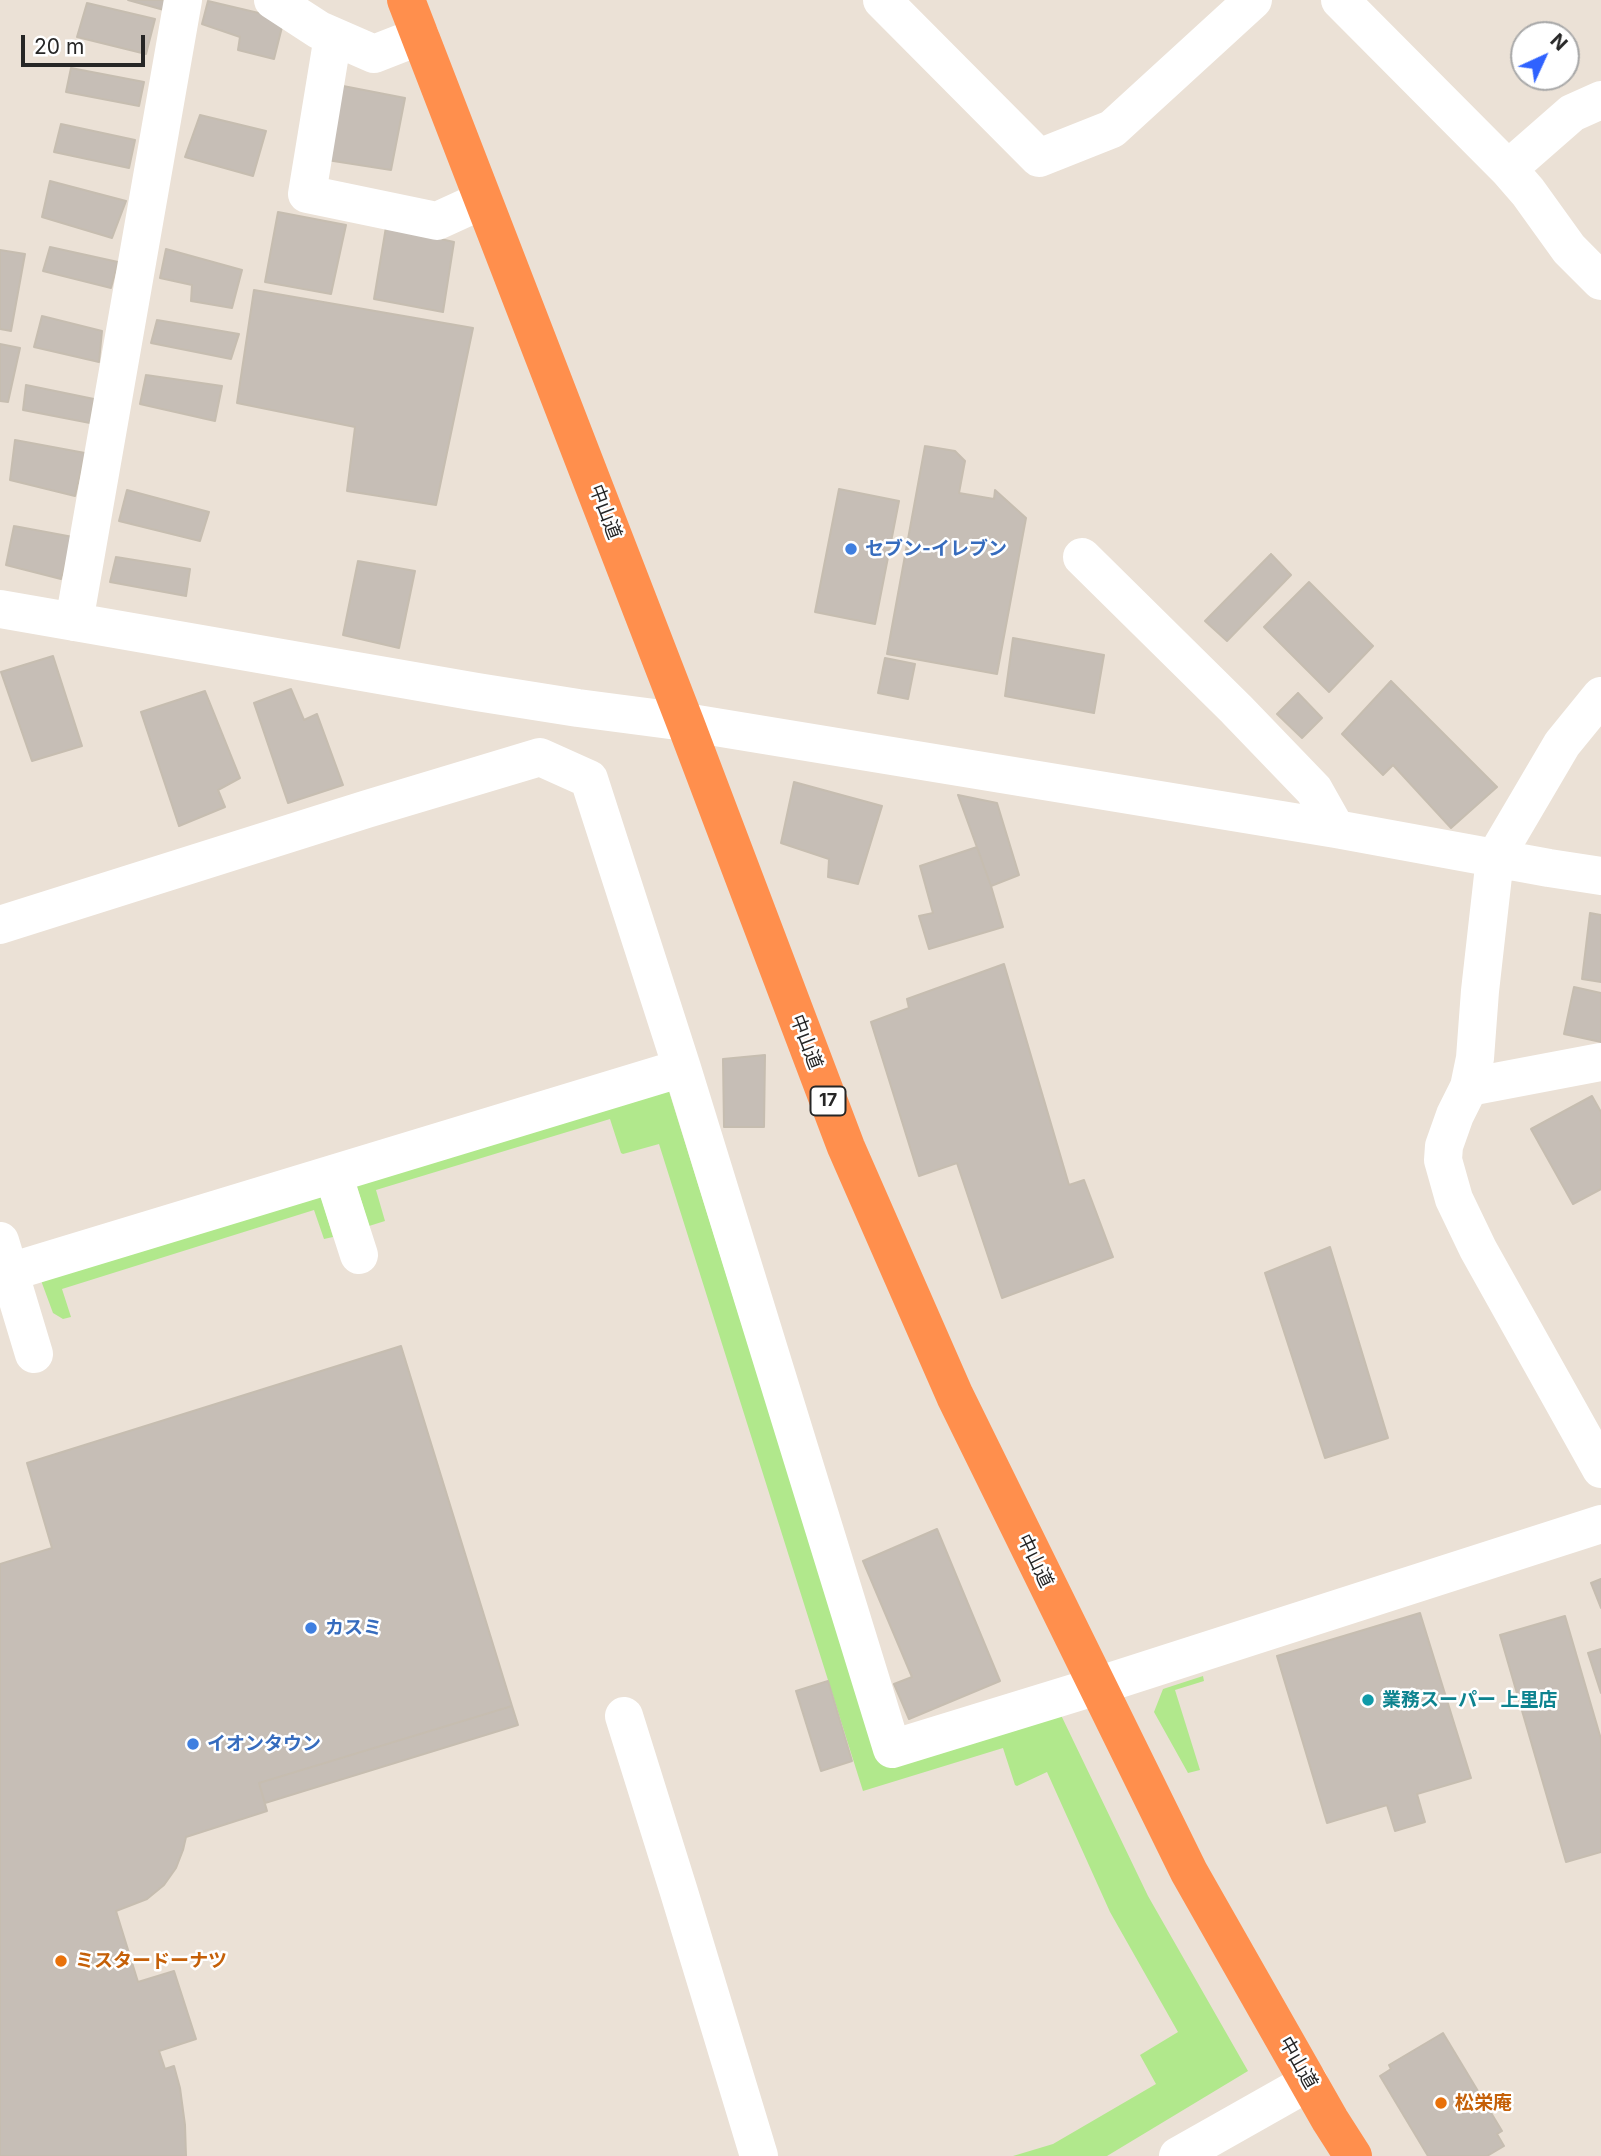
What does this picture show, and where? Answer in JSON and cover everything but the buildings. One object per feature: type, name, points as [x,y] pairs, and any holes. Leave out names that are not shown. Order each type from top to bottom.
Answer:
[{"type":"highway","name":"中山道","points":[[406,0],[846,1147],[955,1396],[1189,1872],[1353,2156]]},
{"type":"street","points":[[74,622],[183,0]]},
{"type":"street","points":[[273,0],[319,30],[374,54],[420,36]]},
{"type":"street","points":[[882,0],[1039,158],[1112,129],[1253,0]]},
{"type":"street","points":[[1340,0],[1508,169],[1569,249],[1601,281]]},
{"type":"street","points":[[333,36],[307,194],[437,221],[483,200]]},
{"type":"street","points":[[1508,169],[1572,113],[1601,100]]},
{"type":"street","points":[[1082,556],[1314,790],[1336,830]]},
{"type":"street","points":[[0,609],[578,708],[685,722],[1601,876]]},
{"type":"street","points":[[1601,696],[1562,744],[1495,858],[1475,1058],[1469,1087],[1444,1146],[1443,1160],[1454,1199],[1478,1249],[1601,1469]]},
{"type":"street","points":[[565,768],[578,708]]},
{"type":"street","points":[[0,925],[540,757],[589,779],[682,1068],[892,1749],[1601,1524]]},
{"type":"street","points":[[1469,1087],[1601,1062]]},
{"type":"street","points":[[34,1354],[5,1256],[333,1174],[682,1068]]},
{"type":"street","points":[[333,1174],[359,1255]]},
{"type":"street","points":[[624,1716],[759,2156]]},
{"type":"street","points":[[1178,2156],[1309,2082]]},
{"type":"green space","points":[[667,1085],[879,1763],[1060,1713],[1148,1896],[1248,2071],[1107,2156],[1013,2156],[1053,2144],[1156,2084],[1140,2055],[1178,2032],[1110,1912],[1047,1772],[1015,1785],[1003,1748],[863,1791],[659,1144],[621,1153],[610,1119],[376,1190],[385,1221],[369,1226],[355,1180]]},
{"type":"green space","points":[[319,1190],[333,1237],[324,1239],[314,1210],[62,1289],[71,1317],[63,1319],[53,1313],[39,1275]]},
{"type":"green space","points":[[1203,1676],[1204,1681],[1175,1690],[1200,1770],[1188,1773],[1154,1712],[1163,1689]]},
{"type":"place","name":"セブン-イレブン","points":[[851,549]]},
{"type":"place","name":"カスミ","points":[[311,1628]]},
{"type":"place","name":"業務スーパー 上里店","points":[[1368,1700]]},
{"type":"place","name":"イオンタウン","points":[[193,1744]]},
{"type":"place","name":"ミスタードーナツ","points":[[61,1961]]},
{"type":"place","name":"松栄庵","points":[[1441,2103]]}]
